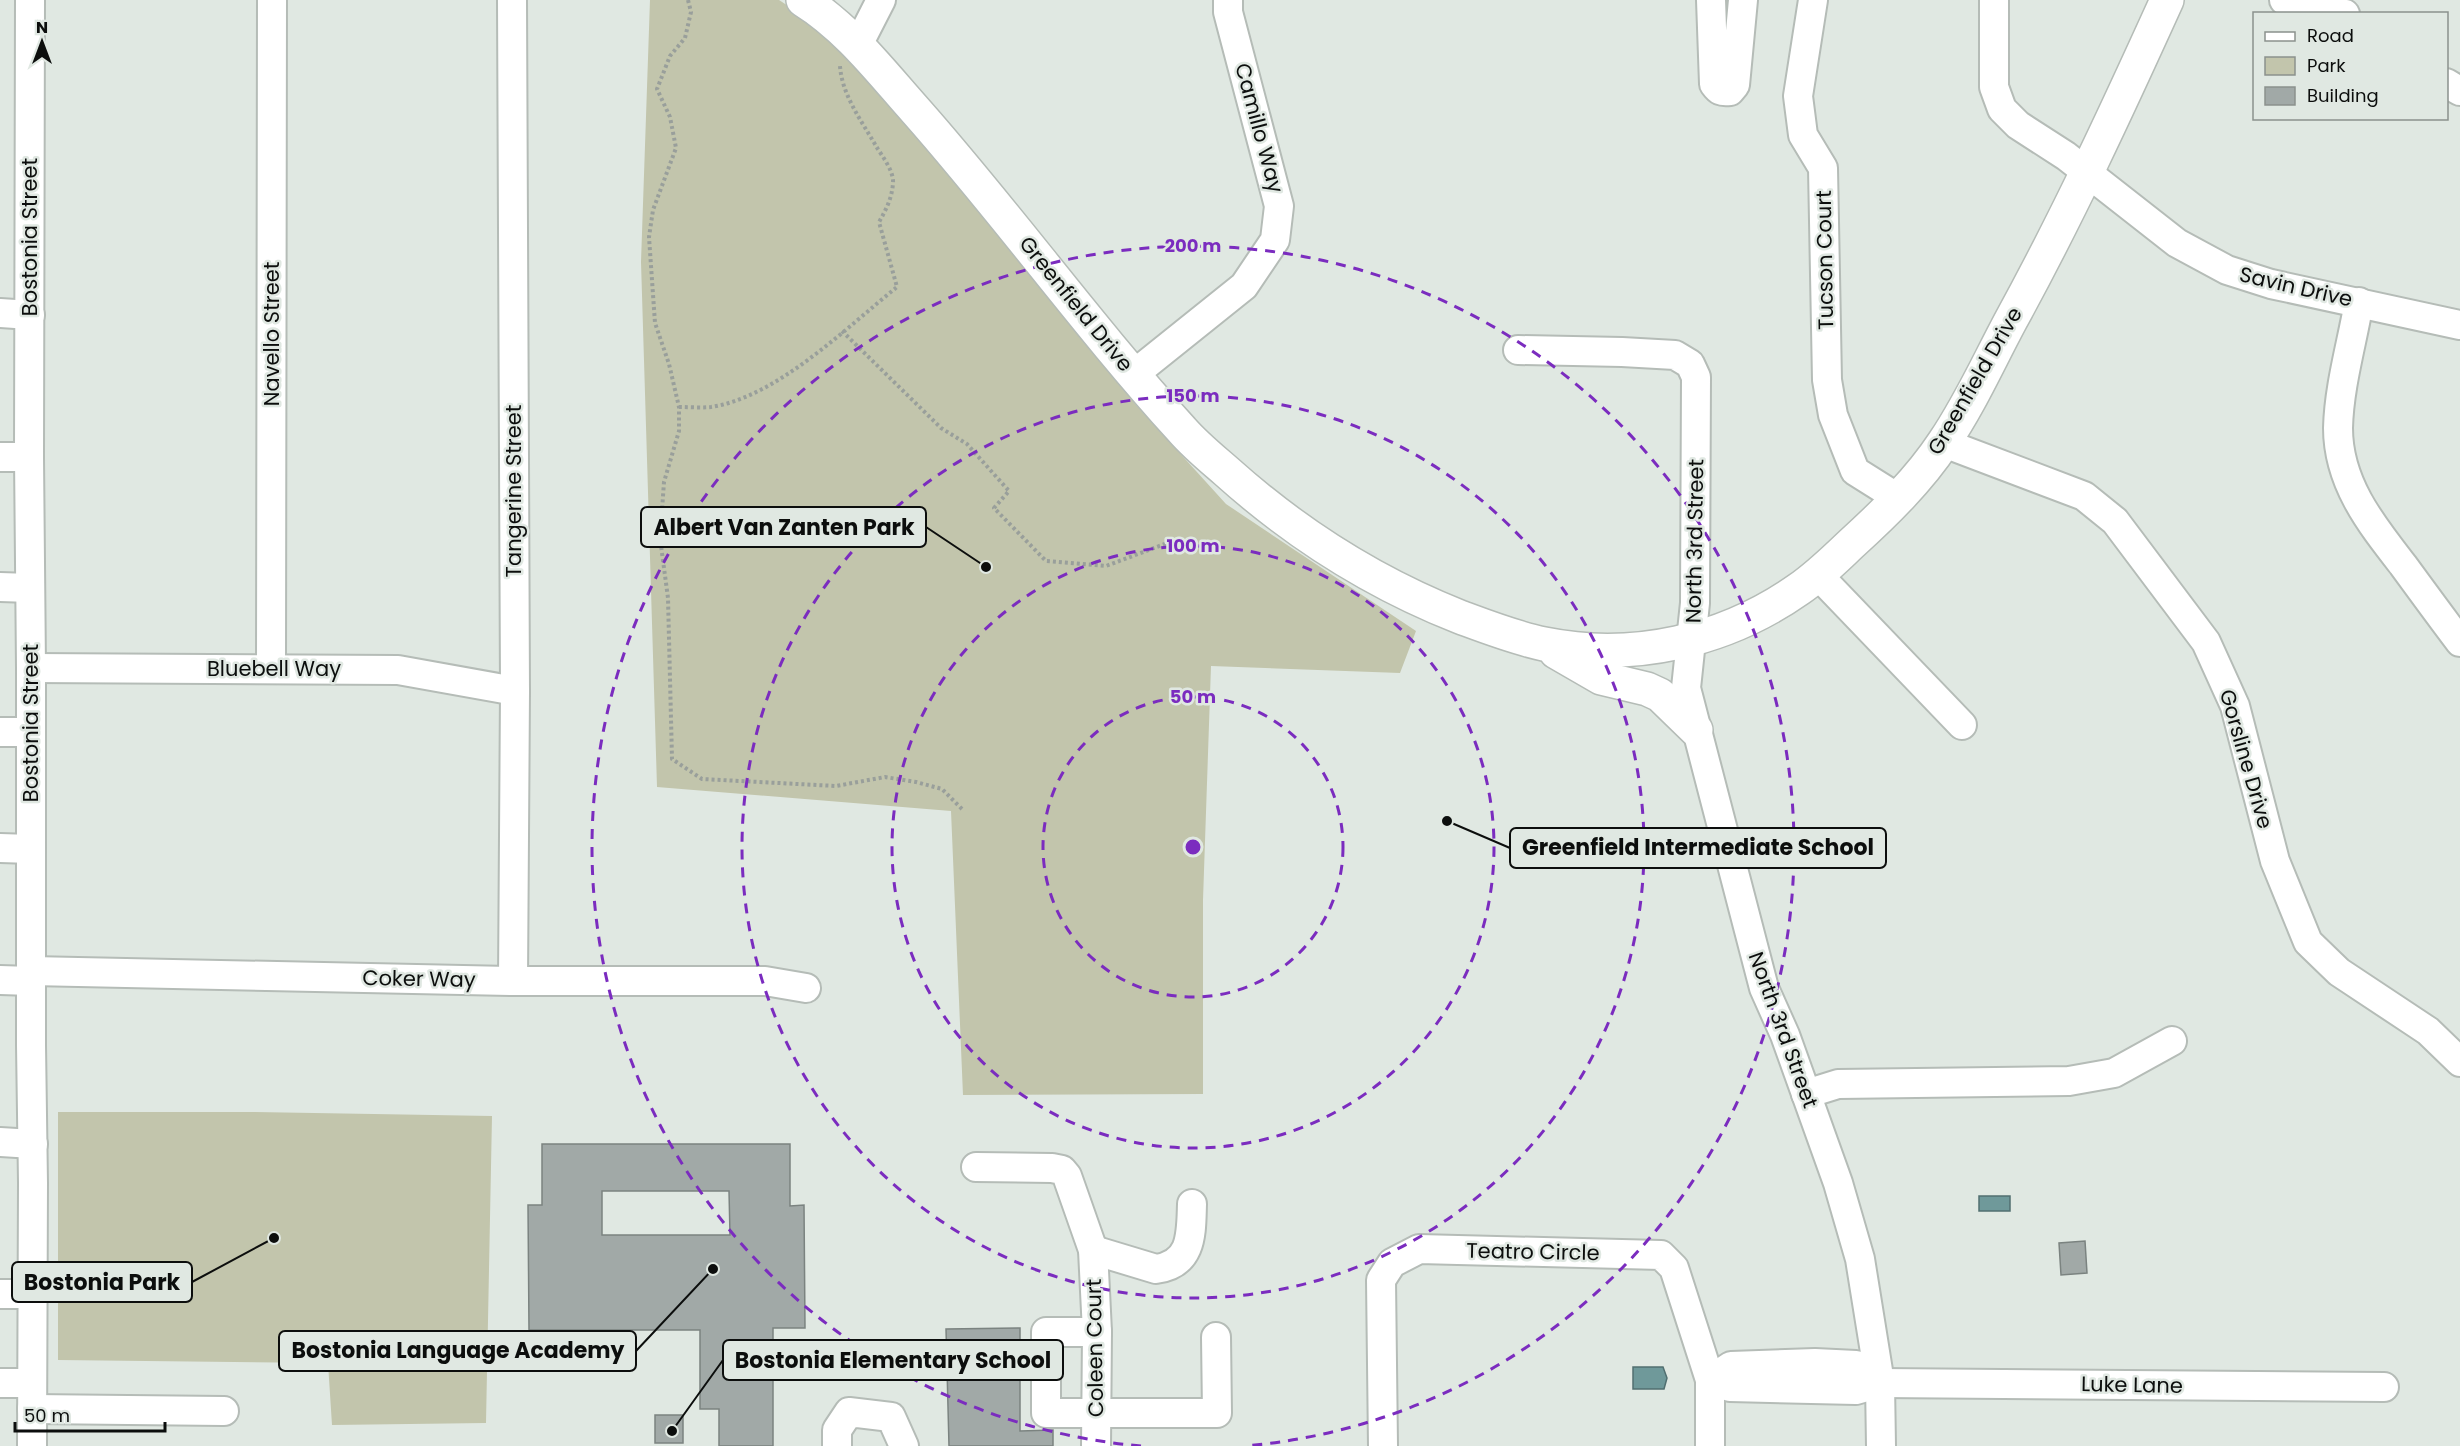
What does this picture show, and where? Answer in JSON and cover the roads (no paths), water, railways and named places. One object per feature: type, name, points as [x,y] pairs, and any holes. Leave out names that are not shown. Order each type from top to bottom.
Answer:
[{"type":"main road","name":"Greenfield Drive","points":[[803,0],[815,7],[858,45],[940,138],[1133,375],[1187,436],[1249,492],[1312,539],[1395,589],[1483,626],[1541,644],[1602,651],[1663,646],[1693,640],[1750,619],[1818,575],[1886,513],[1944,443],[2088,175],[2167,0]]},
{"type":"main road","points":[[1541,644],[1601,678],[1647,689],[1660,695],[1696,730]]},
{"type":"street","name":"Bostonia Street","points":[[30,0],[32,1446]]},
{"type":"street","name":"Navello Street","points":[[271,669],[273,0]]},
{"type":"street","name":"Tangerine Street","points":[[512,0],[515,691],[513,981]]},
{"type":"street","points":[[858,45],[881,0]]},
{"type":"street","name":"Camillo Way","points":[[1133,375],[1244,286],[1275,240],[1280,206],[1228,12],[1228,0]]},
{"type":"street","points":[[1711,0],[1714,84],[1718,90],[1723,92],[1730,91],[1735,85],[1743,0]]},
{"type":"street","name":"Tucson Court","points":[[1813,0],[1798,96],[1803,135],[1823,168],[1827,380],[1833,415],[1855,471],[1898,498]]},
{"type":"street","name":"Savin Drive","points":[[1994,0],[1994,87],[2002,109],[2018,125],[2066,156],[2177,243],[2227,270],[2271,284],[2460,325]]},
{"type":"street","points":[[2284,0],[2336,12]]},
{"type":"street","points":[[2360,302],[2339,409],[2338,430],[2345,474],[2368,519],[2460,642]]},
{"type":"street","points":[[0,313],[30,315]]},
{"type":"street","name":"North 3rd Street","points":[[1518,350],[1622,352],[1675,356],[1690,364],[1696,377],[1695,603],[1693,640],[1686,688],[1764,988],[1806,1094],[1838,1184],[1860,1259],[1880,1383],[1881,1446]]},
{"type":"street","name":"Gorsline Drive","points":[[1944,443],[2084,496],[2115,521],[2206,642],[2235,706],[2275,861],[2308,942],[2339,972],[2428,1031],[2460,1062]]},
{"type":"street","points":[[0,457],[29,458]]},
{"type":"street","points":[[1818,575],[1962,725]]},
{"type":"street","points":[[0,586],[30,588]]},
{"type":"street","name":"Bluebell Way","points":[[31,668],[398,670],[515,691]]},
{"type":"street","points":[[0,732],[30,732]]},
{"type":"street","points":[[0,848],[32,849]]},
{"type":"street","name":"Coker Way","points":[[0,980],[32,976],[765,981],[806,988]]},
{"type":"street","points":[[1806,1094],[1838,1084],[2069,1081],[2114,1073],[2172,1041]]},
{"type":"street","points":[[0,1142],[33,1144]]},
{"type":"street","name":"Coleen Court","points":[[976,1167],[1062,1170],[1067,1176],[1093,1250],[1097,1332],[1096,1446]]},
{"type":"street","points":[[1093,1250],[1156,1269],[1166,1268],[1175,1262],[1189,1246],[1192,1204]]},
{"type":"street","name":"Teatro Circle","points":[[1383,1446],[1382,1280],[1392,1263],[1419,1250],[1661,1255],[1674,1268],[1710,1380],[1710,1446]]},
{"type":"street","points":[[0,1294],[33,1294]]},
{"type":"street","points":[[1097,1332],[1046,1332],[1046,1413],[1217,1413],[1216,1337]]},
{"type":"street","name":"Luke Lane","points":[[1710,1380],[1730,1386],[1856,1390],[1880,1383],[2384,1387]]},
{"type":"street","points":[[0,1383],[32,1396],[224,1411]]},
{"type":"street","points":[[837,1446],[837,1430],[849,1412],[891,1417],[904,1446]]},
{"type":"water","points":[[1979,1196],[2010,1196],[2010,1211],[1979,1211]]},
{"type":"water","points":[[1633,1367],[1663,1367],[1667,1378],[1664,1389],[1633,1389]]},
{"type":"place","name":"Albert Van Zanten Park","points":[[986,567]]},
{"type":"place","name":"Greenfield Intermediate School","points":[[1447,821]]},
{"type":"place","name":"Bostonia Park","points":[[274,1238]]},
{"type":"place","name":"Bostonia Language Academy","points":[[713,1269]]},
{"type":"place","name":"Bostonia Elementary School","points":[[672,1431]]}]
